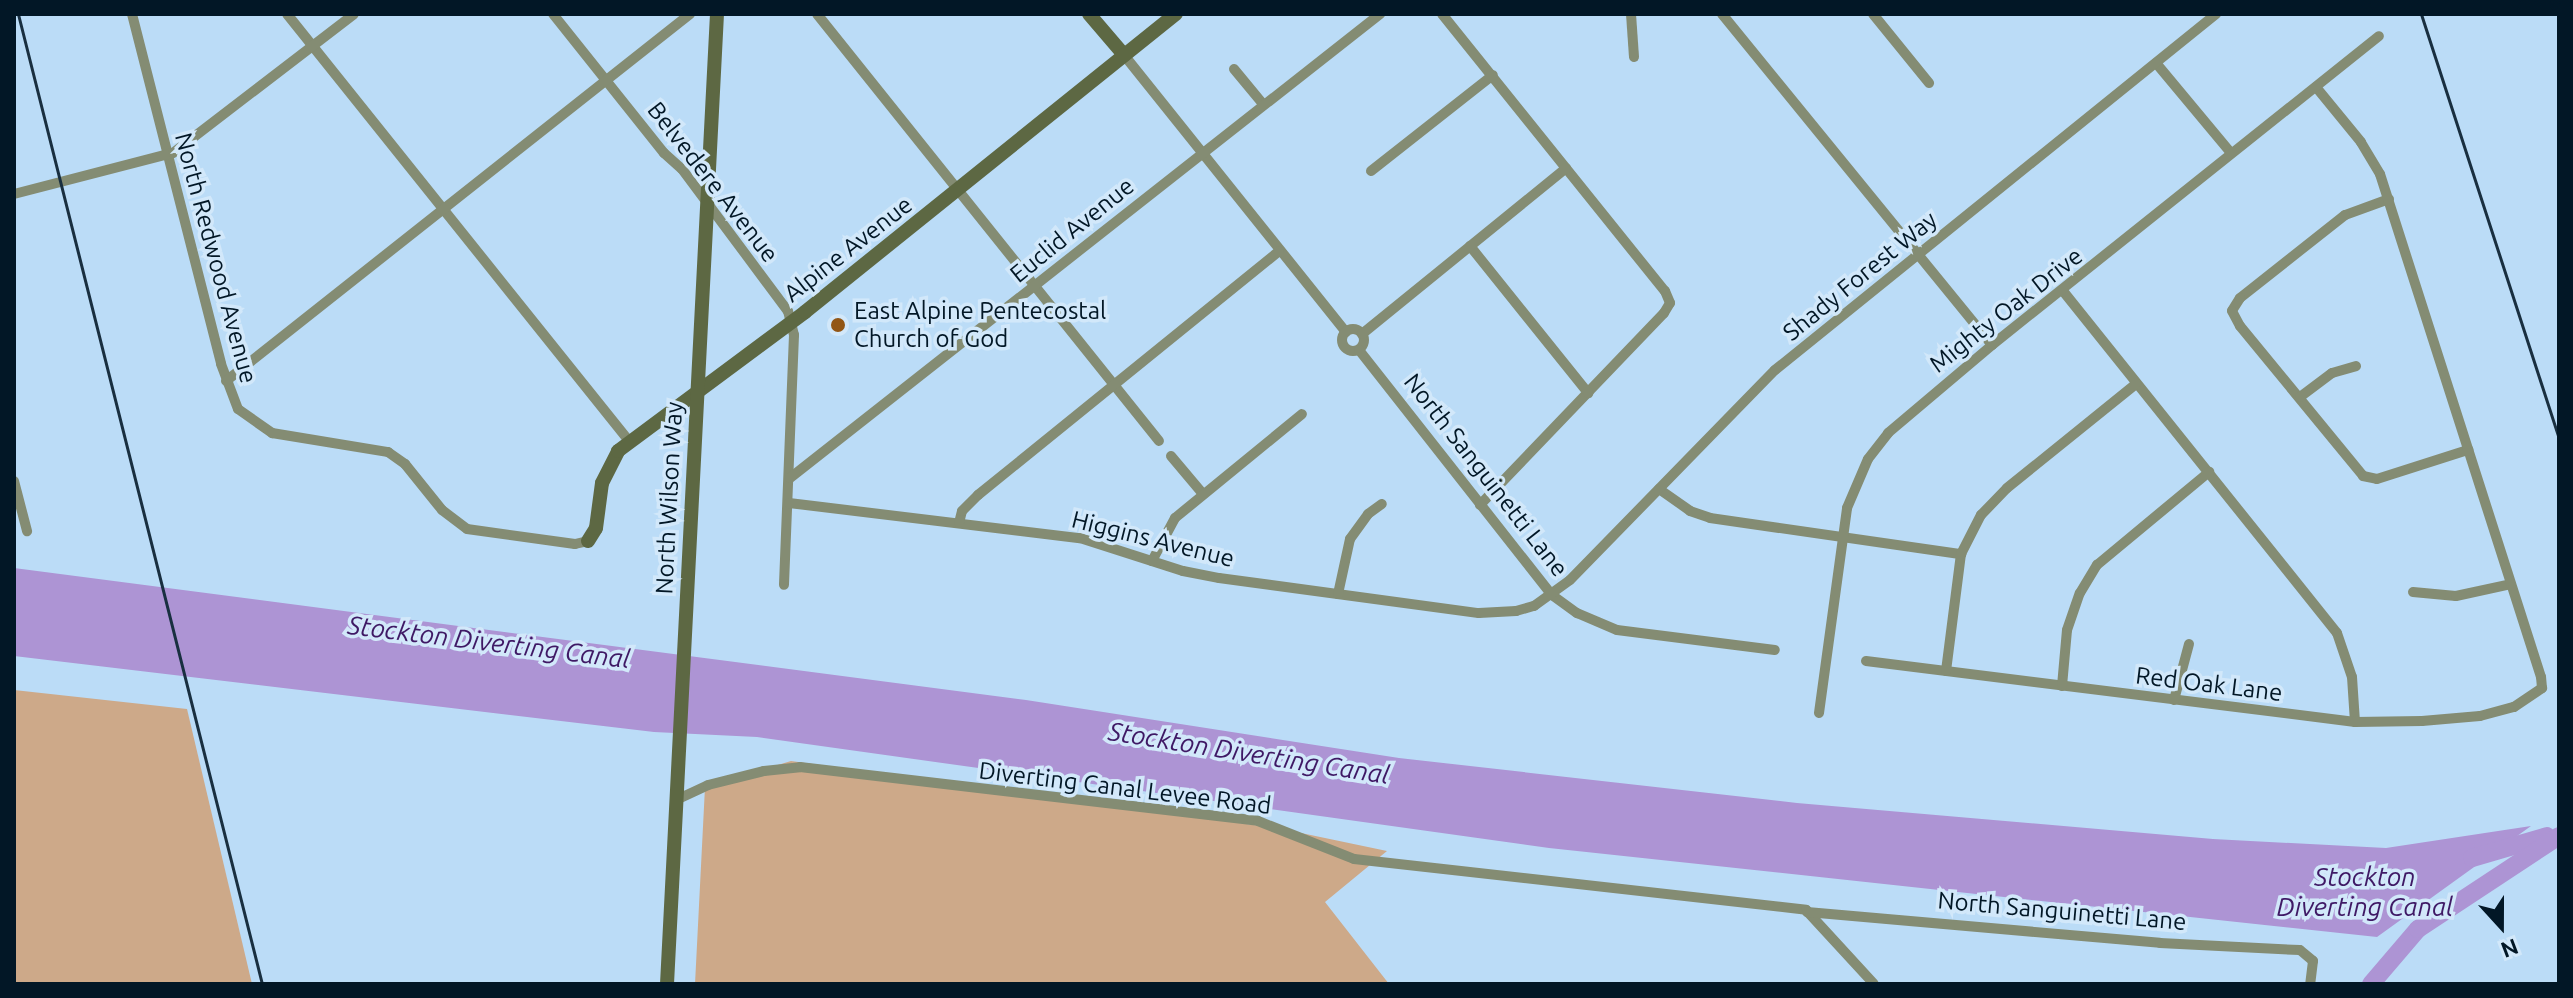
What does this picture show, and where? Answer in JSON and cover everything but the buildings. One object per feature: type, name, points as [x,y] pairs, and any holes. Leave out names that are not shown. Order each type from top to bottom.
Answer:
[{"type":"main road","name":"North Wilson Way","points":[[667,984],[717,14]]},
{"type":"main road","points":[[1089,14],[1124,55]]},
{"type":"main road","name":"Alpine Avenue","points":[[588,541],[596,528],[608,465],[629,441],[695,396],[792,321],[1176,14]]},
{"type":"street","name":"North Redwood Avenue","points":[[132,14],[226,381],[242,413],[272,433],[380,449],[396,457],[442,510],[467,529],[575,544],[588,541]]},
{"type":"street","points":[[287,14],[629,441]]},
{"type":"street","points":[[14,194],[167,155],[194,139],[354,14]]},
{"type":"street","name":"Belvedere Avenue","points":[[553,14],[706,202],[788,311],[792,321]]},
{"type":"street","points":[[226,381],[690,14]]},
{"type":"street","points":[[817,14],[1159,441]]},
{"type":"street","name":"Euclid Avenue","points":[[790,478],[1380,14]]},
{"type":"street","points":[[1442,14],[1665,291],[1670,303],[1480,505]]},
{"type":"street","points":[[1631,14],[1634,57]]},
{"type":"street","points":[[1722,14],[1992,345]]},
{"type":"street","points":[[1873,14],[1929,83]]},
{"type":"street","name":"Shady Forest Way","points":[[1552,595],[1775,370],[2216,14]]},
{"type":"street","name":"Mighty Oak Drive","points":[[1819,713],[1840,537],[1854,484],[1888,433],[1992,345],[2379,36]]},
{"type":"street","points":[[1124,55],[1346,332]]},
{"type":"street","points":[[2156,63],[2231,153]]},
{"type":"street","points":[[1234,69],[1263,104]]},
{"type":"street","points":[[1371,171],[1493,75]]},
{"type":"street","points":[[2316,87],[2371,158],[2389,199],[2511,584],[2456,596],[2413,592]]},
{"type":"street","points":[[1362,334],[1566,168]]},
{"type":"street","points":[[2389,199],[2345,215],[2234,303],[2234,319],[2358,471],[2370,479],[2468,450]]},
{"type":"street","points":[[1470,246],[1588,393]]},
{"type":"street","points":[[959,523],[962,511],[978,495],[1279,251]]},
{"type":"street","points":[[2063,291],[2337,633],[2352,677],[2355,722]]},
{"type":"street","points":[[784,585],[790,478],[792,321]]},
{"type":"street","points":[[1346,332],[1356,330],[1362,334]]},
{"type":"street","points":[[1346,332],[1342,342],[1345,348],[1359,350],[1363,344],[1362,334]]},
{"type":"street","name":"North Sanguinetti Lane","points":[[1359,350],[1552,595],[1586,619],[1617,630],[1775,650]]},
{"type":"street","points":[[2300,397],[2332,373],[2356,366]]},
{"type":"street","points":[[1946,671],[1961,554],[1972,528],[1995,498],[2136,384]]},
{"type":"street","points":[[1152,561],[1175,518],[1302,414]]},
{"type":"street","points":[[1171,456],[1203,494]]},
{"type":"street","points":[[2062,686],[2067,630],[2080,593],[2097,565],[2209,472]]},
{"type":"street","points":[[14,481],[27,531]]},
{"type":"street","points":[[1659,489],[1690,511],[1710,518],[1961,554]]},
{"type":"street","name":"Higgins Avenue","points":[[789,503],[1080,538],[1219,578],[1479,613],[1516,611],[1552,595]]},
{"type":"street","points":[[1338,594],[1350,539],[1368,514],[1382,504]]},
{"type":"street","name":"Red Oak Lane","points":[[1866,661],[2355,722],[2480,716],[2514,707],[2542,688],[2511,584]]},
{"type":"street","points":[[2174,700],[2189,644]]},
{"type":"street","name":"Diverting Canal Levee Road","points":[[676,800],[708,785],[764,771],[800,767],[1258,821],[1354,859],[1806,911]]},
{"type":"street","points":[[1806,911],[1874,984]]},
{"type":"street","name":"North Sanguinetti Lane","points":[[1806,911],[2160,943],[2300,950],[2313,961],[2314,974],[2310,984]]},
{"type":"shaded area","points":[[14,690],[187,709],[252,984],[14,984]]},
{"type":"shaded area","points":[[791,761],[1282,829],[1387,851],[1325,902],[1389,984],[695,984],[705,787]]},
{"type":"water","name":"Stockton Diverting Canal","points":[[14,568],[1026,700],[1399,758],[1797,803],[2213,839],[2386,848],[2531,826],[2377,937],[1549,848],[757,737],[654,732],[14,656]]},
{"type":"waterway","points":[[2472,858],[2547,836]]},
{"type":"waterway","points":[[2371,984],[2418,929],[2559,836]]},
{"type":"railway","points":[[18,14],[262,984]]},
{"type":"railway","points":[[2421,14],[2559,439]]},
{"type":"place","name":"East Alpine Pentecostal Church of God","points":[[838,325]]}]
